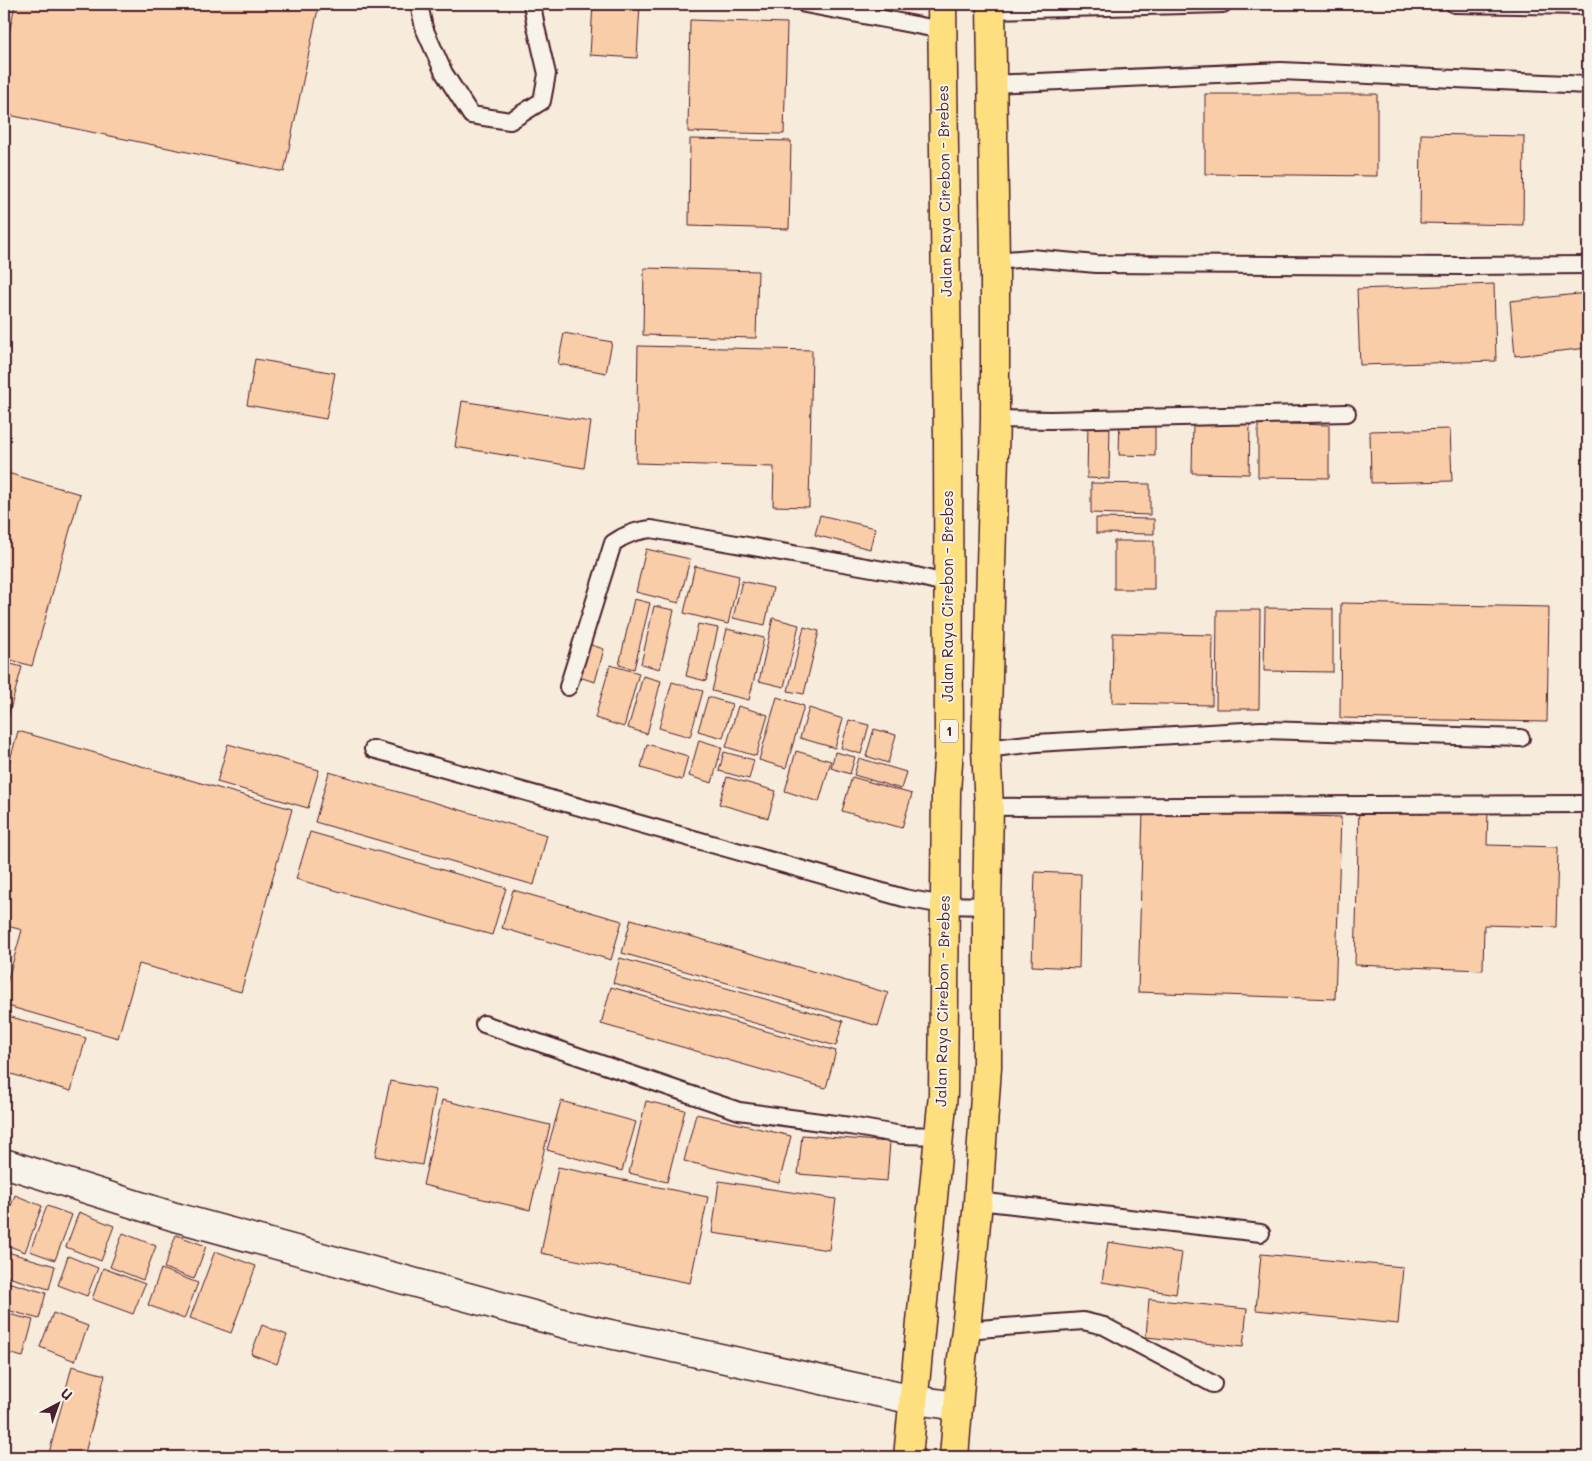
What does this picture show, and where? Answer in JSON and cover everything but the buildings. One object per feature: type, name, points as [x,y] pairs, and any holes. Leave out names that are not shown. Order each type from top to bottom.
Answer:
[{"type":"highway","name":"Jalan Raya Cirebon - Brebes","points":[[908,1457],[943,1094],[949,584],[942,4]]},
{"type":"highway","points":[[954,1457],[978,1201],[987,1067],[989,806],[986,749],[995,419],[995,261],[991,7]]},
{"type":"highway","points":[[948,749],[986,749]]},
{"type":"street","points":[[4,1163],[175,1218],[573,1326],[914,1400],[958,1406]]},
{"type":"lane","points":[[419,4],[424,28],[444,73],[471,115],[510,121],[542,101],[544,92],[547,74],[532,4]]},
{"type":"lane","points":[[805,4],[942,30]]},
{"type":"lane","points":[[991,7],[1223,4]]},
{"type":"lane","points":[[1454,4],[1588,6]]},
{"type":"lane","points":[[992,84],[1281,71],[1588,85]]},
{"type":"lane","points":[[995,261],[1031,258],[1096,264],[1588,265]]},
{"type":"lane","points":[[995,419],[1051,420],[1347,413]]},
{"type":"lane","points":[[568,687],[613,543],[624,535],[635,531],[651,529],[912,575],[949,584]]},
{"type":"lane","points":[[986,749],[1036,743],[1261,730],[1520,738]]},
{"type":"lane","points":[[374,749],[904,898],[944,905],[987,906]]},
{"type":"lane","points":[[989,806],[1588,804]]},
{"type":"lane","points":[[484,1024],[739,1111],[902,1135],[939,1136]]},
{"type":"lane","points":[[978,1201],[1261,1233]]},
{"type":"lane","points":[[966,1330],[1083,1321],[1104,1326],[1213,1384]]}]
